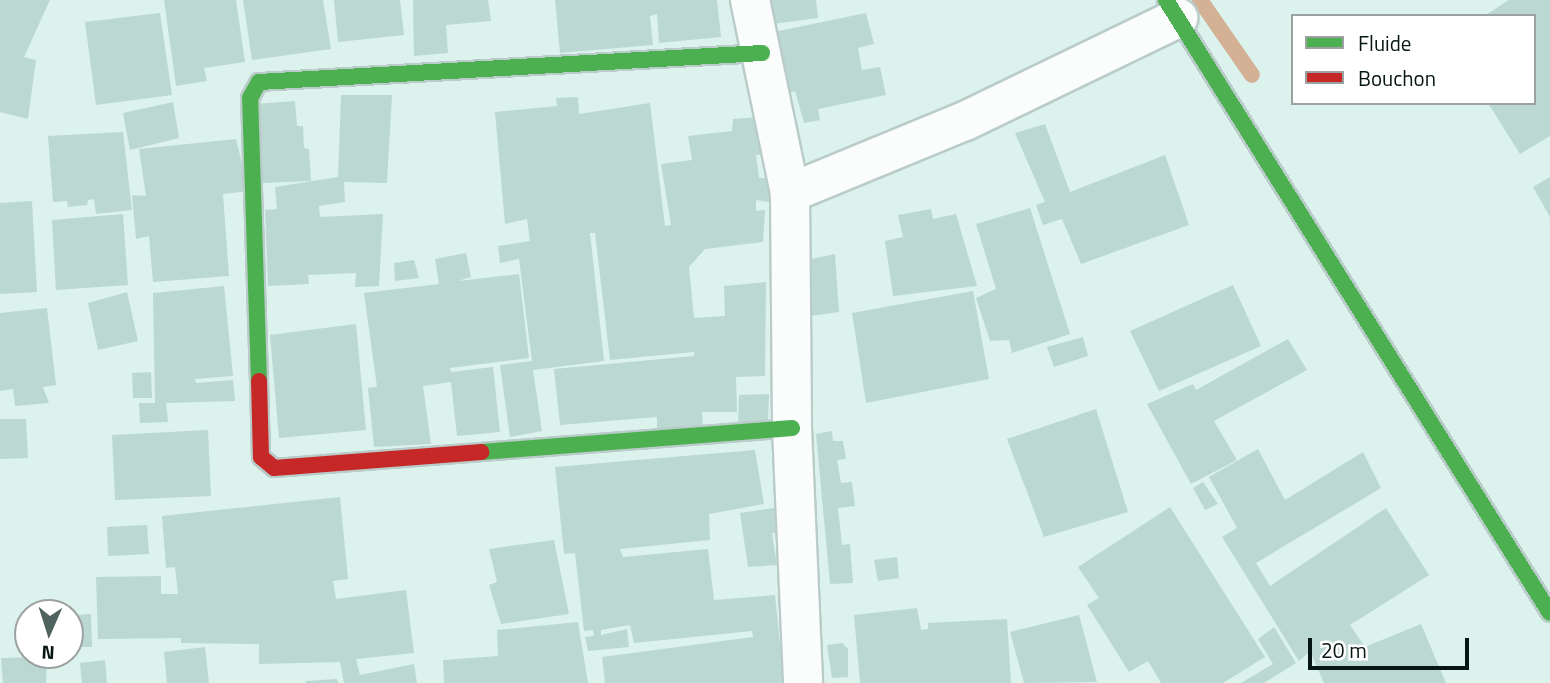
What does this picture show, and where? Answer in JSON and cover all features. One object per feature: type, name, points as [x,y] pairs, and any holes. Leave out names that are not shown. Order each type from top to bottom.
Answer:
[{"type":"street","points":[[750,0],[790,193],[792,428],[803,683]]},
{"type":"street","points":[[790,193],[965,121],[1172,9],[1550,613]]},
{"type":"street","points":[[762,53],[259,82],[250,98],[261,457],[274,468],[792,428]]},
{"type":"building","points":[[0,0],[50,0],[24,57],[36,60],[28,119],[0,112]]},
{"type":"building","points":[[164,0],[236,0],[245,62],[204,68],[207,81],[176,86]]},
{"type":"building","points":[[243,0],[323,0],[331,49],[252,60]]},
{"type":"building","points":[[334,0],[400,0],[404,35],[338,42]]},
{"type":"building","points":[[413,0],[488,0],[491,21],[446,25],[448,53],[414,56]]},
{"type":"building","points":[[555,0],[717,0],[721,37],[659,43],[657,14],[650,16],[653,45],[560,53]]},
{"type":"building","points":[[770,0],[816,0],[818,18],[772,24]]},
{"type":"building","points":[[1509,0],[1550,0],[1550,136],[1520,154],[1489,105],[1536,105],[1536,14],[1487,14]]},
{"type":"building","points":[[160,13],[172,95],[96,105],[85,22]]},
{"type":"building","points":[[866,13],[874,44],[858,48],[862,70],[880,67],[886,95],[818,109],[820,120],[804,123],[795,91],[786,94],[774,32]]},
{"type":"building","points":[[341,95],[392,95],[387,183],[344,182],[345,202],[319,206],[320,217],[383,214],[379,286],[355,287],[356,273],[308,275],[309,284],[268,286],[265,210],[277,209],[275,187],[338,177]]},
{"type":"building","points":[[578,97],[579,114],[650,103],[665,226],[671,225],[661,164],[692,160],[688,136],[732,131],[733,119],[761,117],[769,154],[756,155],[759,178],[775,178],[774,203],[756,200],[756,211],[765,210],[763,242],[705,249],[689,267],[694,318],[725,316],[724,286],[766,282],[765,376],[736,377],[737,412],[702,412],[703,430],[657,431],[657,417],[560,425],[554,369],[694,356],[694,352],[610,360],[595,233],[590,233],[604,361],[533,370],[542,431],[510,437],[500,365],[532,361],[519,259],[500,263],[498,246],[530,241],[527,219],[505,224],[495,112],[557,106],[556,98]]},
{"type":"building","points":[[295,101],[297,126],[303,126],[304,148],[309,149],[311,181],[263,183],[256,104]]},
{"type":"building","points":[[173,102],[179,138],[130,150],[123,113]]},
{"type":"building","points":[[1045,124],[1070,192],[1165,155],[1189,225],[1081,264],[1062,219],[1043,225],[1036,205],[1045,202],[1015,133]]},
{"type":"building","points":[[123,132],[132,210],[96,214],[94,199],[88,200],[87,205],[68,207],[67,201],[53,202],[48,136]]},
{"type":"building","points":[[236,139],[249,191],[223,194],[229,276],[153,282],[149,236],[136,239],[132,195],[146,196],[139,149]]},
{"type":"building","points":[[1550,177],[1550,217],[1533,187]]},
{"type":"building","points":[[32,201],[37,292],[0,294],[0,203]]},
{"type":"building","points":[[1030,208],[1070,334],[1012,353],[1009,340],[990,341],[976,298],[996,289],[976,224]]},
{"type":"building","points":[[931,209],[933,219],[956,214],[977,286],[893,296],[885,241],[903,237],[898,215]]},
{"type":"building","points":[[123,214],[128,285],[56,290],[52,220]]},
{"type":"building","points":[[466,253],[471,277],[458,281],[519,274],[529,358],[450,368],[451,372],[493,367],[500,432],[457,436],[451,382],[423,386],[431,444],[374,447],[368,388],[377,387],[364,293],[439,284],[435,259]]},
{"type":"building","points":[[835,254],[839,312],[810,316],[807,260]]},
{"type":"building","points":[[414,260],[419,278],[395,281],[394,263]]},
{"type":"building","points":[[1233,285],[1261,346],[1159,391],[1130,331]]},
{"type":"building","points":[[224,286],[233,376],[195,379],[196,383],[233,380],[235,401],[166,403],[168,422],[140,423],[139,403],[155,403],[153,293]]},
{"type":"building","points":[[973,291],[989,379],[866,403],[852,313]]},
{"type":"building","points":[[127,292],[138,341],[98,350],[88,303]]},
{"type":"building","points":[[47,308],[56,385],[43,387],[49,403],[15,406],[13,389],[0,391],[0,313]]},
{"type":"building","points":[[356,324],[366,430],[279,438],[270,335]]},
{"type":"building","points":[[1083,337],[1088,356],[1054,367],[1047,347]]},
{"type":"building","points":[[1288,339],[1307,370],[1214,421],[1237,460],[1191,484],[1147,404],[1193,384],[1196,390]]},
{"type":"building","points":[[151,372],[152,398],[133,398],[132,373]]},
{"type":"building","points":[[769,394],[768,420],[738,426],[739,395]]},
{"type":"building","points":[[1096,409],[1128,512],[1044,537],[1007,439]]},
{"type":"building","points":[[0,419],[26,419],[28,458],[0,459]]},
{"type":"building","points":[[208,430],[211,496],[115,500],[112,435]]},
{"type":"building","points":[[832,431],[833,441],[843,441],[846,459],[837,460],[841,483],[852,482],[855,506],[838,508],[842,545],[850,544],[853,583],[830,584],[816,434]]},
{"type":"building","points":[[1258,449],[1285,500],[1363,452],[1381,488],[1256,563],[1270,586],[1386,508],[1429,575],[1350,625],[1365,647],[1421,624],[1446,683],[1324,683],[1310,651],[1299,661],[1222,537],[1237,528],[1209,477]]},
{"type":"building","points":[[755,450],[764,504],[709,514],[710,540],[620,549],[623,557],[708,549],[714,600],[775,595],[784,683],[605,683],[602,657],[753,637],[752,631],[634,643],[630,625],[601,630],[601,635],[627,629],[629,647],[588,651],[585,637],[594,636],[593,630],[584,631],[575,553],[564,554],[555,467]]},
{"type":"building","points":[[1203,482],[1218,504],[1205,510],[1193,488]]},
{"type":"building","points":[[340,497],[348,579],[333,581],[336,599],[406,590],[414,653],[356,659],[360,675],[414,664],[417,683],[344,683],[340,662],[259,664],[259,644],[181,643],[181,638],[98,639],[96,577],[161,576],[161,594],[178,594],[175,567],[166,568],[162,516]]},
{"type":"building","points":[[780,507],[783,532],[772,533],[777,565],[748,567],[740,513]]},
{"type":"building","points":[[1170,507],[1265,657],[1223,683],[1161,683],[1148,661],[1129,672],[1087,605],[1099,598],[1078,567]]},
{"type":"building","points":[[147,525],[149,554],[108,556],[107,527]]},
{"type":"building","points":[[554,540],[569,614],[501,624],[489,585],[497,582],[489,549]]},
{"type":"building","points":[[897,557],[899,578],[878,581],[874,560]]},
{"type":"building","points":[[917,608],[921,630],[928,629],[928,623],[1007,619],[1011,683],[860,683],[854,615]]},
{"type":"building","points":[[84,614],[91,614],[92,647],[84,647]]},
{"type":"building","points":[[1079,615],[1097,682],[1024,683],[1010,632]]},
{"type":"building","points":[[578,622],[588,683],[444,683],[443,660],[498,656],[497,630]]},
{"type":"building","points":[[1274,627],[1296,663],[1264,683],[1241,683],[1273,664],[1258,639]]},
{"type":"building","points":[[842,643],[848,649],[848,677],[832,678],[827,645]]},
{"type":"building","points":[[205,647],[209,683],[167,683],[164,652]]},
{"type":"building","points":[[1,658],[14,658],[14,669],[47,669],[46,683],[3,683]]},
{"type":"building","points":[[105,660],[107,683],[82,683],[81,669],[84,669],[84,663]]},
{"type":"building","points":[[337,679],[338,683],[306,683],[306,681]]},
{"type":"waterway","points":[[1200,0],[1252,75]]},
{"type":"traffic: fast","points":[[1166,0],[1550,613]]},
{"type":"traffic: fast","points":[[259,381],[250,98],[259,82],[762,53]]},
{"type":"traffic: fast","points":[[481,452],[792,428]]},
{"type":"traffic: jam","points":[[259,381],[261,457],[274,468],[481,452]]}]
